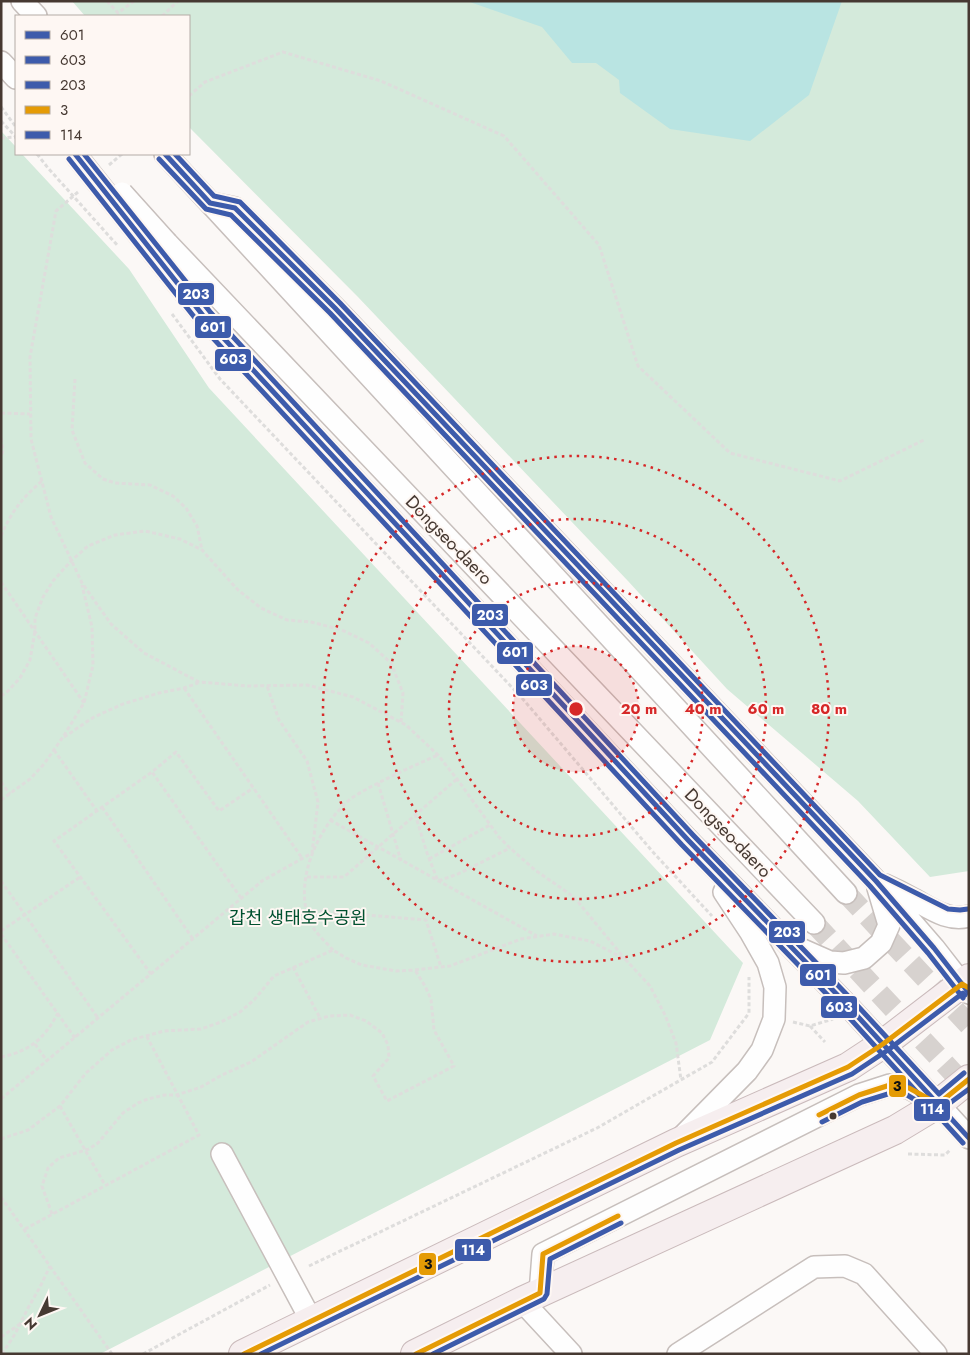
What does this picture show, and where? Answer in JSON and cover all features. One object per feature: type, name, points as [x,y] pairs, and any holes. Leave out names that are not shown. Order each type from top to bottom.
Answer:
[{"type":"main road","points":[[243,1354],[676,1143],[848,1067],[967,985]]},
{"type":"main road","points":[[415,1354],[531,1297],[895,1130],[938,1104],[969,1079]]},
{"type":"street","points":[[22,1],[35,15]]},
{"type":"street","points":[[76,155],[161,249],[206,318],[688,840],[938,1104],[960,1143]]},
{"type":"street","name":"Dongseo-daero","points":[[88,155],[161,249],[814,924]]},
{"type":"street","points":[[165,155],[846,893]]},
{"type":"street","points":[[210,203],[235,208],[335,308],[876,881],[967,985]]},
{"type":"street","points":[[676,1143],[746,1071],[762,1050],[774,1019],[775,987],[768,963],[752,933],[688,840]]},
{"type":"street","points":[[876,881],[912,898],[939,914],[962,918],[969,916]]},
{"type":"street","points":[[785,941],[830,962],[844,964],[864,958],[880,943],[889,925],[876,881]]},
{"type":"street","points":[[570,1354],[531,1297],[543,1254],[859,1095],[890,1085],[909,1088],[938,1104]]},
{"type":"street","points":[[222,1154],[311,1320]]},
{"type":"street","points":[[678,1354],[814,1266],[845,1266],[864,1274],[936,1354]]},
{"type":"path","points":[[107,1],[118,12],[134,1]]},
{"type":"path","points":[[163,15],[178,1]]},
{"type":"path","points":[[190,95],[205,82],[283,52],[381,81],[504,136],[599,245],[638,366],[730,453],[840,481],[924,440]]},
{"type":"path","points":[[1,107],[15,125]]},
{"type":"path","points":[[1,121],[15,136]]},
{"type":"path","points":[[1,138],[15,137]]},
{"type":"path","points":[[38,155],[120,247]]},
{"type":"path","points":[[107,166],[121,155]]},
{"type":"path","points":[[78,192],[56,211],[30,357],[30,414],[31,439],[51,517],[82,583],[112,624],[144,653],[199,682],[248,686],[307,685],[353,697],[406,725],[438,755],[490,825],[510,848],[534,870],[574,896],[625,959],[650,986],[665,1015],[676,1043],[681,1080]]},
{"type":"path","points":[[168,308],[220,379],[522,698],[652,851],[716,920]]},
{"type":"path","points":[[75,379],[72,430],[85,463],[102,479],[115,483],[150,485],[173,496],[186,508],[197,526],[202,550]]},
{"type":"path","points":[[1,414],[30,414]]},
{"type":"path","points":[[1,438],[3,451],[1,456]]},
{"type":"path","points":[[1,536],[13,511],[26,494],[42,481]]},
{"type":"path","points":[[1,696],[20,678],[30,660],[35,631],[35,618],[43,597],[53,580],[88,546],[115,534],[146,531],[180,539],[202,550],[238,590],[261,608],[287,620],[311,622],[342,630],[369,643],[391,663],[403,693],[401,723]]},
{"type":"path","points":[[1,582],[84,703]]},
{"type":"path","points":[[1,800],[30,779],[44,764],[84,703],[93,665],[92,627],[82,583]]},
{"type":"path","points":[[63,737],[94,717],[124,704],[158,692],[184,688],[199,682]]},
{"type":"path","points":[[267,686],[279,720],[307,761],[318,802],[312,853],[305,886],[307,910],[310,922],[333,950],[362,965],[396,971],[415,970],[457,963],[520,939],[554,934],[590,941],[625,959]]},
{"type":"path","points":[[184,688],[302,858]]},
{"type":"path","points":[[54,750],[97,811]]},
{"type":"path","points":[[150,974],[54,841],[152,772],[176,752],[219,811],[253,788]]},
{"type":"path","points":[[1,1099],[262,881],[312,853],[330,820],[350,799],[378,783],[438,755]]},
{"type":"path","points":[[152,772],[240,898]]},
{"type":"path","points":[[306,878],[344,878],[457,779]]},
{"type":"path","points":[[1,782],[10,794]]},
{"type":"path","points":[[378,783],[401,861]]},
{"type":"path","points":[[102,808],[193,939]]},
{"type":"path","points":[[415,814],[438,881]]},
{"type":"path","points":[[330,820],[538,936]]},
{"type":"path","points":[[429,859],[490,825]]},
{"type":"path","points":[[438,881],[458,874],[510,848]]},
{"type":"path","points":[[75,1038],[1,932],[80,877]]},
{"type":"path","points":[[1,881],[98,1018]]},
{"type":"path","points":[[307,910],[426,920],[441,967]]},
{"type":"path","points":[[1,1139],[28,1130],[60,1106],[86,1073],[112,1050],[131,1040],[164,1031],[201,1029],[221,1022],[240,1012],[254,1000],[274,976],[333,950]]},
{"type":"path","points":[[293,967],[320,1018]]},
{"type":"path","points":[[52,1214],[42,1186],[48,1168],[59,1158],[89,1149],[98,1143],[123,1113],[138,1104],[148,1099],[165,1095],[178,1095],[201,1087],[251,1062],[308,1022],[328,1016],[350,1015],[366,1021],[382,1033],[388,1045],[389,1058],[373,1076],[387,1101],[454,1066],[434,1030],[431,999],[415,970]]},
{"type":"path","points":[[309,1266],[597,1128],[712,1062],[749,1013],[749,974]]},
{"type":"path","points":[[1,1058],[23,1051],[35,1044],[46,1033],[58,1014]]},
{"type":"path","points":[[825,1042],[810,1026],[836,1018]]},
{"type":"path","points":[[25,1229],[199,1135],[147,1037]]},
{"type":"path","points":[[35,1044],[47,1061]]},
{"type":"path","points":[[60,1106],[105,1185]]},
{"type":"path","points":[[908,1154],[945,1155],[960,1143]]},
{"type":"path","points":[[1,1197],[112,1354]]},
{"type":"path","points":[[2,1354],[16,1334],[50,1265]]},
{"type":"path","points":[[143,1354],[270,1285]]},
{"type":"path","points":[[1,1337],[20,1324]]},
{"type":"green space","points":[[72,1],[969,1],[969,871],[930,877],[858,801],[727,689],[628,581],[358,297],[190,128],[190,15],[84,15]]},
{"type":"green space","name":"갑천 생태호수공원","points":[[1,131],[15,146],[15,155],[23,155],[129,269],[209,388],[743,963],[710,1040],[100,1354],[1,1354]]},
{"type":"water","points":[[467,1],[842,1],[809,95],[750,141],[670,129],[620,93],[619,80],[596,63],[572,63],[542,27]]},
{"type":"tunnel","points":[[846,893],[969,1025]]},
{"type":"tunnel","points":[[814,923],[969,1090]]},
{"type":"transit line","name":"601","points":[[76,155],[205,318],[688,840],[850,1008],[969,1138]]},
{"type":"transit line","name":"203","points":[[85,155],[211,313],[693,835],[855,1003],[939,1094],[964,1073]]},
{"type":"transit line","name":"601","points":[[166,155],[210,203],[235,208],[335,308],[876,881],[934,948],[969,993]]},
{"type":"transit line","name":"203","points":[[176,155],[214,196],[240,202],[340,303],[880,875],[948,909],[968,909]]},
{"type":"transit line","name":"603","points":[[69,159],[199,323],[682,845],[845,1013],[963,1143]]},
{"type":"transit line","name":"603","points":[[159,159],[206,209],[231,215],[330,313],[870,886],[928,953],[963,998]]},
{"type":"transit line","name":"3","points":[[244,1354],[676,1143],[848,1067],[883,1044],[962,984],[969,988]]},
{"type":"transit line","name":"114","points":[[261,1354],[679,1150],[852,1074],[888,1050],[963,993],[965,995]]},
{"type":"transit line","name":"3","points":[[819,1115],[859,1095],[890,1085],[909,1088],[938,1104],[969,1079]]},
{"type":"transit line","name":"114","points":[[822,1122],[862,1102],[891,1093],[907,1095],[934,1111],[939,1111],[969,1089]]},
{"type":"transit line","name":"3","points":[[416,1354],[540,1293],[543,1254],[618,1216]]},
{"type":"transit line","name":"114","points":[[433,1354],[544,1299],[547,1294],[550,1259],[621,1223]]}]
